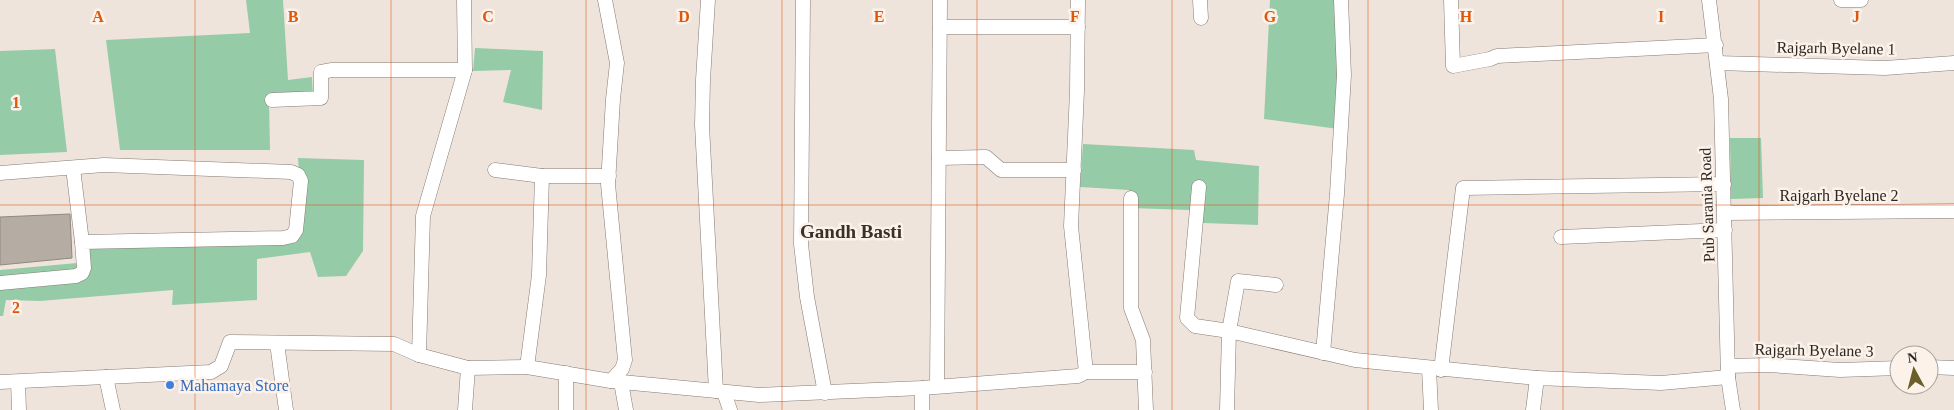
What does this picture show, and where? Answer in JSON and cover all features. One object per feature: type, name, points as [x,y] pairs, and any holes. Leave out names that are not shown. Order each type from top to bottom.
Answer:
[{"type":"street","points":[[419,355],[423,216],[466,70],[464,0]]},
{"type":"street","points":[[605,0],[617,63],[608,176],[625,360],[616,381],[626,410]]},
{"type":"street","points":[[708,0],[702,125],[720,391],[730,410]]},
{"type":"street","points":[[803,0],[801,244],[807,297],[825,393]]},
{"type":"street","points":[[937,385],[940,0]]},
{"type":"street","points":[[1078,0],[1072,226],[1086,372]]},
{"type":"street","points":[[1200,0],[1201,18]]},
{"type":"street","points":[[1323,352],[1337,194],[1343,85],[1341,0]]},
{"type":"street","points":[[1451,0],[1453,66],[1498,56],[1716,45]]},
{"type":"street","name":"Pub Sarania Road","points":[[1709,0],[1716,45],[1721,99],[1728,371],[1733,410]]},
{"type":"street","points":[[1841,0],[1861,0]]},
{"type":"street","points":[[940,27],[1078,27]]},
{"type":"street","name":"Rajgarh Byelane 1","points":[[1717,63],[1885,68],[1954,63]]},
{"type":"street","points":[[272,100],[321,98],[321,72],[332,70],[466,70]]},
{"type":"street","points":[[938,158],[986,156],[1001,170],[1074,170]]},
{"type":"street","points":[[0,173],[104,165],[291,172],[298,175],[301,181],[296,230],[292,236],[283,238],[82,242]]},
{"type":"street","points":[[0,283],[76,276],[82,273],[84,268],[82,242],[73,168]]},
{"type":"street","points":[[495,170],[542,176],[608,176]]},
{"type":"street","points":[[527,367],[539,275],[542,176]]},
{"type":"street","points":[[1431,410],[1435,369],[1463,188],[1724,184]]},
{"type":"street","name":"Rajgarh Byelane 3","points":[[1199,187],[1187,318],[1195,326],[1229,331],[1355,360],[1537,378],[1661,383],[1768,365],[1840,370],[1889,368]]},
{"type":"street","points":[[1131,198],[1131,308],[1143,340],[1146,410]]},
{"type":"street","name":"Rajgarh Byelane 2","points":[[1725,213],[1954,211]]},
{"type":"street","points":[[1561,237],[1725,230]]},
{"type":"street","points":[[1227,410],[1229,331],[1238,281],[1276,285]]},
{"type":"street","points":[[0,382],[211,372],[221,366],[230,342],[394,344],[419,355],[468,368],[527,367],[616,381],[759,395],[922,388],[937,385],[1078,376],[1086,372],[1144,372]]},
{"type":"street","points":[[277,343],[286,410]]},
{"type":"street","points":[[1939,367],[1954,368]]},
{"type":"street","points":[[465,410],[468,368]]},
{"type":"street","points":[[566,373],[566,410]]},
{"type":"street","points":[[106,377],[113,410]]},
{"type":"street","points":[[1533,410],[1537,378]]},
{"type":"street","points":[[18,382],[19,410]]},
{"type":"street","points":[[922,388],[922,410]]},
{"type":"green space","points":[[246,0],[283,0],[288,80],[312,77],[313,98],[269,99],[270,150],[120,150],[106,40],[250,33]]},
{"type":"green space","points":[[1270,0],[1339,0],[1338,129],[1264,119]]},
{"type":"green space","points":[[475,48],[543,51],[542,110],[503,102],[511,70],[473,71]]},
{"type":"green space","points":[[55,49],[67,152],[0,155],[0,51]]},
{"type":"green space","points":[[1730,138],[1761,138],[1763,198],[1731,199]]},
{"type":"green space","points":[[1083,144],[1194,150],[1196,160],[1259,166],[1258,225],[1203,223],[1189,210],[1130,208],[1129,190],[1080,187]]},
{"type":"green space","points":[[298,158],[364,160],[363,251],[346,276],[318,277],[310,252],[257,259],[257,300],[172,305],[173,290],[40,301],[6,300],[3,316],[0,316],[0,270],[77,263],[83,241],[292,237],[299,173]]},
{"type":"building","points":[[70,214],[72,258],[0,265],[0,217]]},
{"type":"place","name":"Mahamaya Store","points":[[170,385]]},
{"type":"district","name":"Gandh Basti","points":[[851,231]]}]
